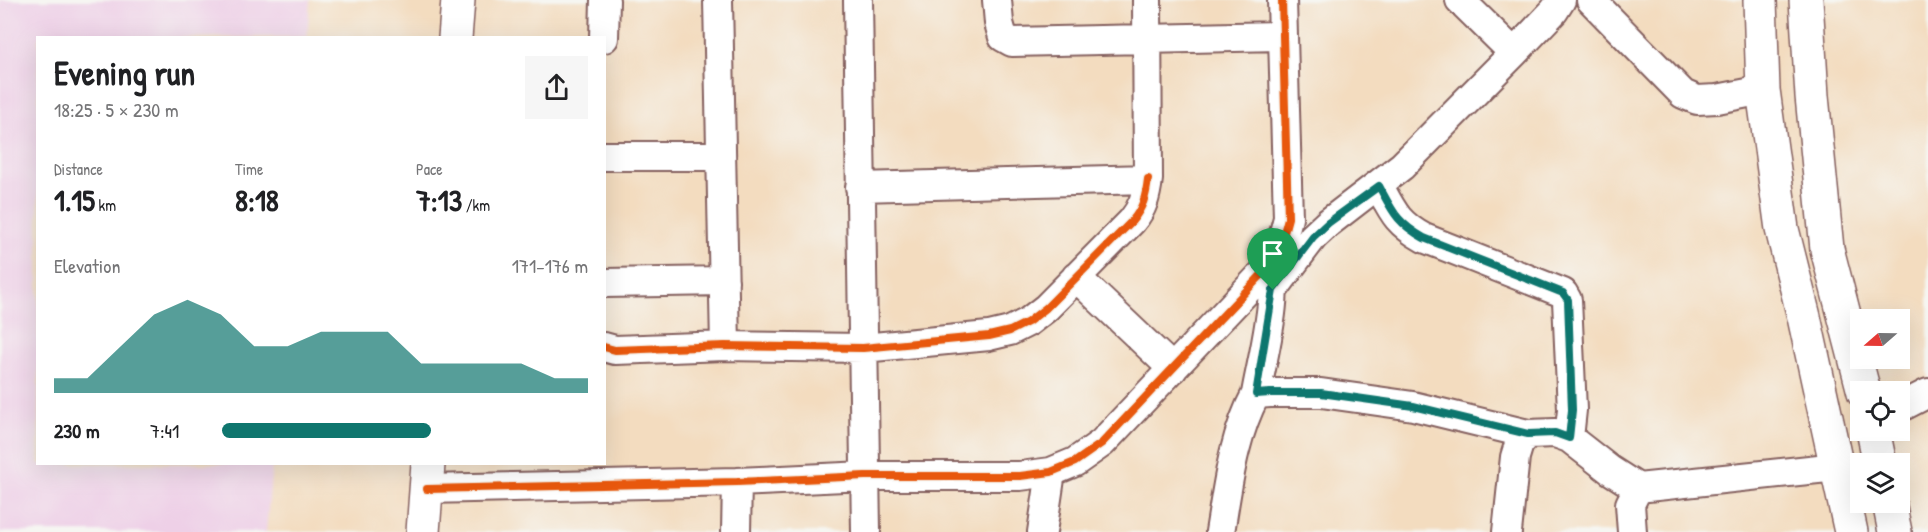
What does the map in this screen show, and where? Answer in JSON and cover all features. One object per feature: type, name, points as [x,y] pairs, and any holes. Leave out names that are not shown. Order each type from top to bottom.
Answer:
[{"type":"street","points":[[455,36],[458,0]]},
{"type":"street","points":[[604,36],[605,0]]},
{"type":"street","points":[[718,0],[725,346]]},
{"type":"street","points":[[858,0],[866,532]]},
{"type":"street","points":[[997,0],[1003,37],[1012,42],[1282,36]]},
{"type":"street","points":[[606,348],[615,350],[725,346],[863,348],[989,336],[1010,331],[1028,322],[1046,308],[1141,210],[1148,179],[1147,0]]},
{"type":"street","points":[[1220,532],[1232,456],[1246,413],[1256,394],[1271,279],[1288,218],[1282,0]]},
{"type":"street","points":[[1460,0],[1514,53]]},
{"type":"street","points":[[423,532],[427,476],[738,482],[865,476],[1020,476],[1051,472],[1075,462],[1102,443],[1173,369],[1328,223],[1379,186],[1402,166],[1514,53],[1554,11],[1561,0]]},
{"type":"street","points":[[1591,0],[1683,94],[1697,100],[1718,99],[1763,90]]},
{"type":"street","points":[[1760,0],[1763,90],[1782,229],[1851,532]]},
{"type":"street","points":[[1806,0],[1812,96],[1827,249],[1861,381]]},
{"type":"street","points":[[606,156],[721,156]]},
{"type":"street","points":[[860,188],[1148,179]]},
{"type":"street","points":[[1379,186],[1399,222],[1410,230],[1424,238],[1563,293],[1568,300],[1572,410],[1569,438]]},
{"type":"street","points":[[1076,277],[1173,369]]},
{"type":"street","points":[[606,283],[724,281]]},
{"type":"street","points":[[1256,394],[1321,393],[1413,406],[1528,434],[1555,433],[1569,438],[1610,470],[1638,488],[1837,467]]},
{"type":"street","points":[[1910,402],[1928,393]]},
{"type":"street","points":[[1507,532],[1515,457],[1519,444],[1528,434]]},
{"type":"street","points":[[1042,532],[1051,472]]},
{"type":"street","points":[[736,532],[738,482]]},
{"type":"street","points":[[1632,532],[1630,504],[1638,488]]},
{"type":"street","points":[[1891,513],[1895,532]]},
{"type":"shaded area","points":[[0,0],[310,0],[307,36],[36,36],[36,465],[272,465],[266,532],[0,532]]},
{"type":"cycle path","points":[[427,489],[737,482],[865,476],[1020,476],[1051,472],[1075,462],[1102,443],[1268,268],[1281,244],[1288,218],[1282,0]]},
{"type":"cycle path","points":[[606,348],[615,350],[725,346],[863,348],[989,336],[1010,331],[1028,322],[1046,308],[1132,221],[1143,202],[1148,179]]},
{"type":"route","points":[[1379,186],[1399,222],[1410,230],[1424,238],[1563,293],[1568,300],[1572,410],[1569,438],[1555,433],[1528,434],[1413,406],[1321,393],[1256,394],[1273,290],[1313,237],[1328,223],[1379,186]]}]
